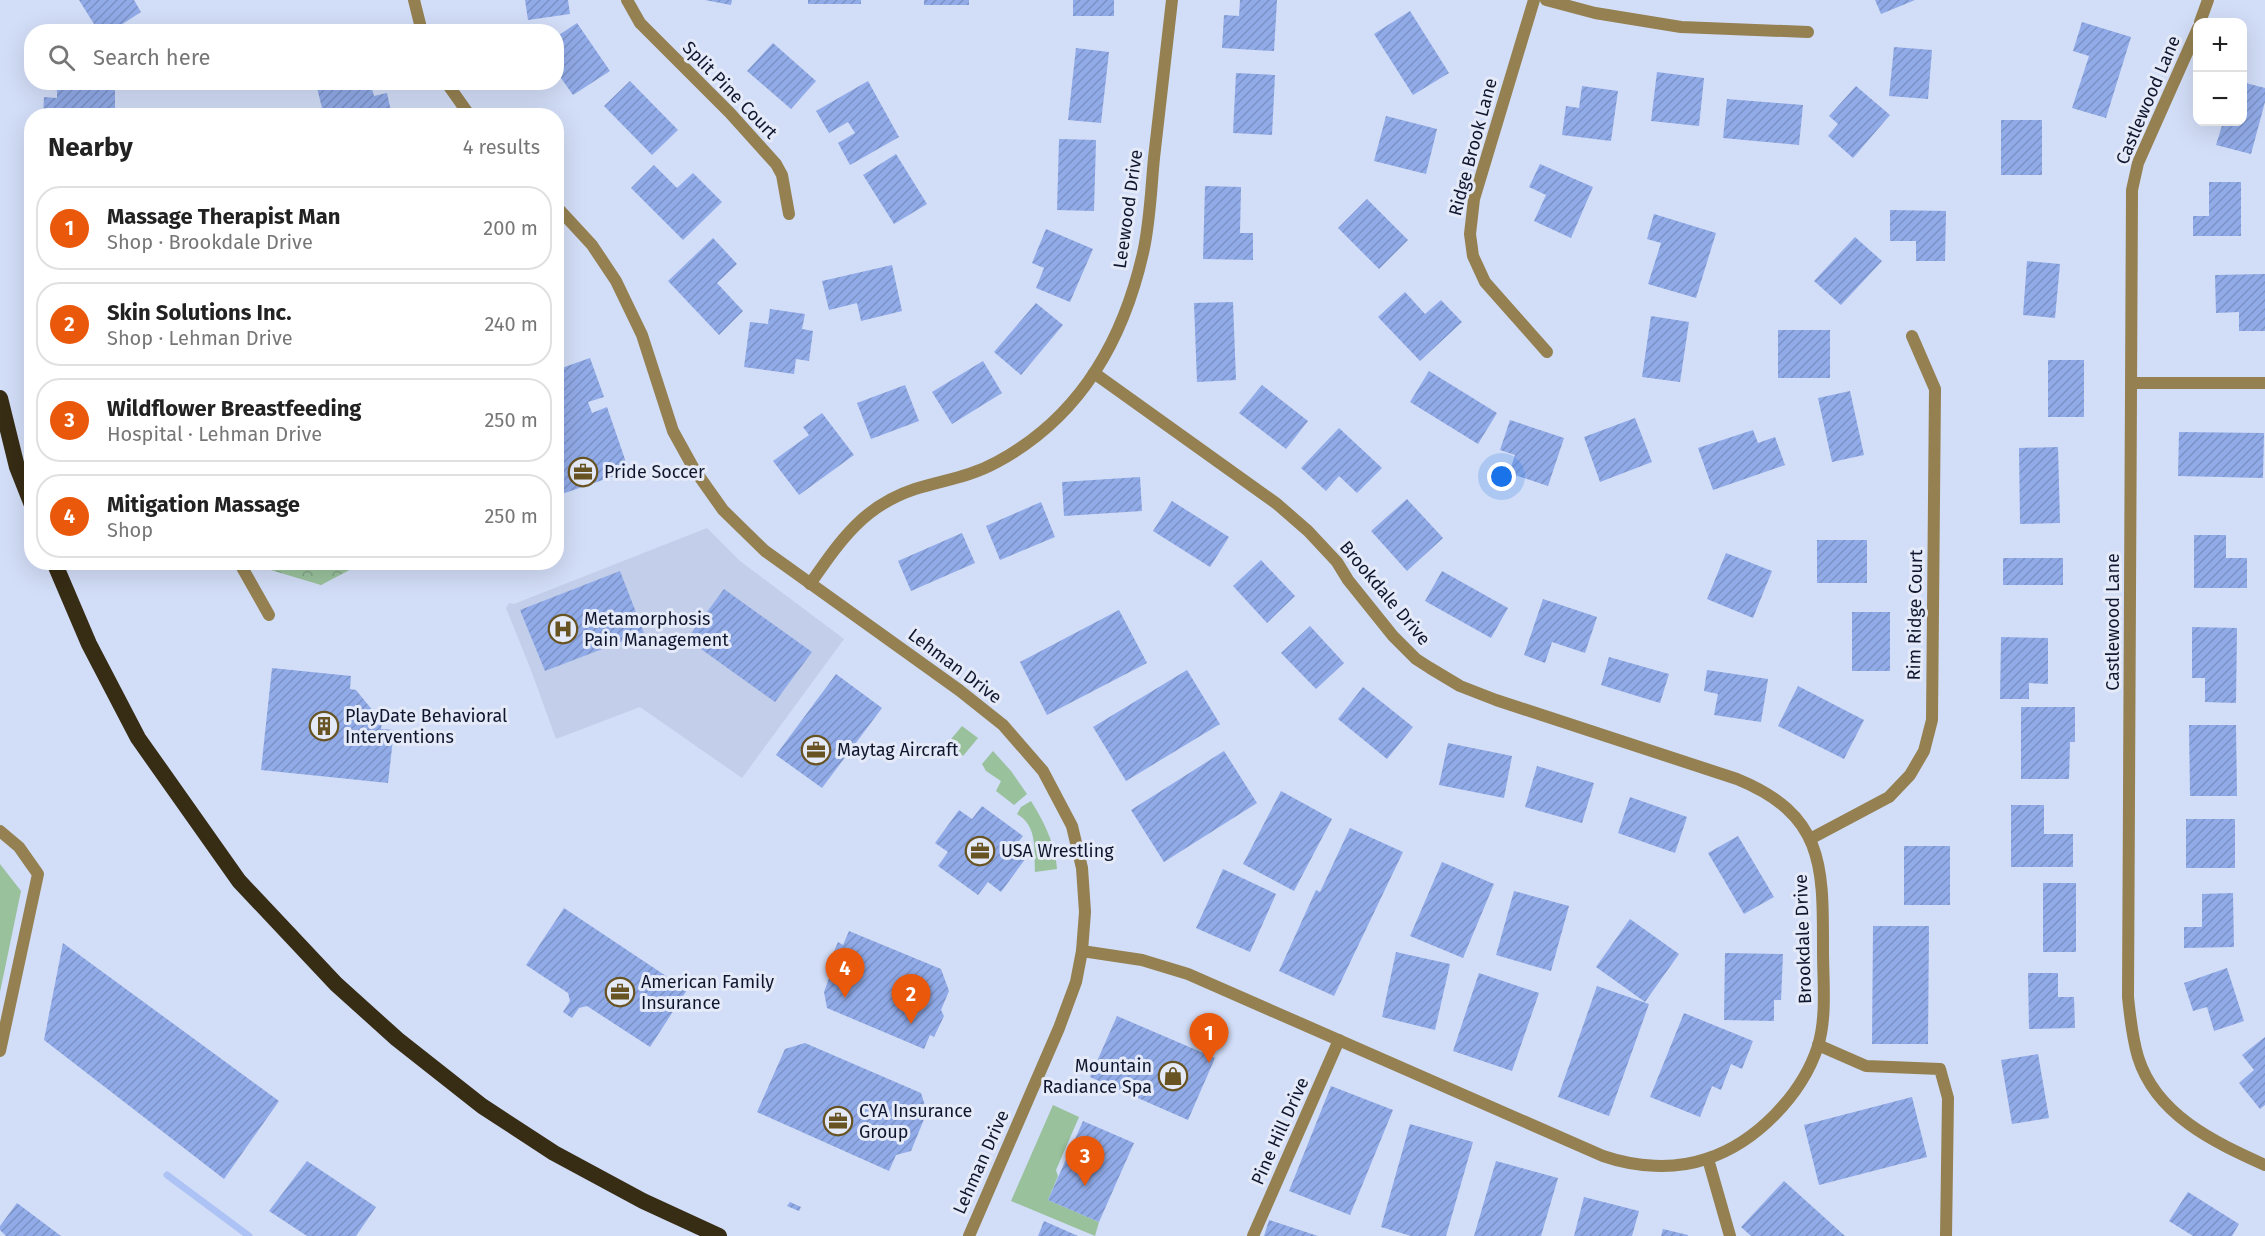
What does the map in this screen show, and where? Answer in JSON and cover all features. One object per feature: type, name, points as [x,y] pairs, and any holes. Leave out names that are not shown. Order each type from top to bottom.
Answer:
[{"type":"highway","points":[[0,398],[17,467],[24,485]]},
{"type":"highway","points":[[57,570],[89,644],[138,738],[239,881],[336,984],[397,1039],[482,1106],[554,1153],[613,1185],[719,1236]]},
{"type":"street","points":[[414,0],[420,24]]},
{"type":"street","name":"Split Pine Court","points":[[627,0],[640,23],[730,113],[776,164],[782,175],[789,214]]},
{"type":"street","name":"Leewood Drive","points":[[810,584],[846,533],[866,515],[889,500],[916,489],[981,471],[1008,456],[1064,411],[1094,373],[1114,340],[1127,310],[1144,250],[1172,0]]},
{"type":"street","name":"Ridge Brook Lane","points":[[1534,0],[1474,199],[1470,234],[1473,256],[1485,282],[1547,352]]},
{"type":"street","points":[[1546,0],[1595,13],[1681,27],[1808,32]]},
{"type":"street","name":"Castlewood Lane","points":[[2201,18],[2208,0]]},
{"type":"street","name":"Castlewood Lane","points":[[2193,39],[2138,163],[2132,190],[2128,997],[2132,1030],[2139,1059],[2151,1084],[2172,1110],[2192,1127],[2265,1165]]},
{"type":"street","points":[[452,90],[464,108]]},
{"type":"street","name":"Lehman Drive","points":[[564,215],[592,245],[616,281],[642,335],[673,431],[710,493],[723,510],[753,540],[810,584],[976,702],[1012,734],[1043,771],[1065,811],[1080,853],[1085,912],[1082,951],[1076,982],[1068,1006],[969,1236]]},
{"type":"street","name":"Rim Ridge Court","points":[[1810,839],[1889,797],[1910,775],[1924,751],[1932,720],[1935,388],[1912,336]]},
{"type":"street","name":"Brookdale Drive","points":[[1082,951],[1135,958],[1174,969],[1603,1156],[1643,1165],[1678,1164],[1708,1159],[1762,1127],[1784,1105],[1805,1075],[1818,1045],[1823,1017],[1823,893],[1820,866],[1810,839],[1779,801],[1753,786],[1496,700],[1460,686],[1430,668],[1416,659],[1394,636],[1348,580],[1337,562],[1308,531],[1277,504],[1094,373]]},
{"type":"street","points":[[2132,383],[2265,383]]},
{"type":"street","points":[[244,570],[269,615]]},
{"type":"street","points":[[0,831],[19,848],[38,874],[0,1051]]},
{"type":"street","name":"Pine Hill Drive","points":[[1253,1236],[1339,1040]]},
{"type":"street","points":[[1818,1045],[1866,1066],[1940,1069],[1948,1098],[1946,1236]]},
{"type":"street","points":[[1708,1159],[1730,1236]]},
{"type":"shaded area","points":[[707,528],[740,561],[844,639],[742,778],[640,707],[556,739],[506,608],[509,603],[514,604]]},
{"type":"green space","points":[[271,570],[350,570],[321,585]]},
{"type":"green space","points":[[962,726],[978,738],[963,756],[947,744]]},
{"type":"green space","points":[[993,751],[1027,794],[1014,805],[996,791],[1001,781],[986,771],[982,764]]},
{"type":"green space","points":[[1031,801],[1048,833],[1057,869],[1035,872],[1032,832],[1024,819],[1017,814],[1021,807]]},
{"type":"green space","points":[[0,864],[21,891],[0,992]]},
{"type":"green space","points":[[1053,1105],[1079,1117],[1056,1170],[1058,1176],[1048,1200],[1099,1222],[1095,1236],[1011,1201]]},
{"type":"building","points":[[79,0],[134,0],[141,12],[122,24],[94,24]]},
{"type":"building","points":[[525,0],[568,0],[570,14],[528,20]]},
{"type":"building","points":[[705,0],[732,0],[731,5]]},
{"type":"building","points":[[808,0],[861,0],[861,4],[808,4]]},
{"type":"building","points":[[924,0],[969,0],[969,5],[924,5]]},
{"type":"building","points":[[1073,0],[1114,0],[1114,16],[1073,16]]},
{"type":"building","points":[[1240,0],[1277,0],[1274,51],[1222,48],[1224,15],[1239,16]]},
{"type":"building","points":[[1875,0],[1915,0],[1881,14]]},
{"type":"building","points":[[1410,11],[1449,73],[1413,95],[1374,34]]},
{"type":"building","points":[[2082,22],[2131,37],[2106,118],[2072,108],[2089,56],[2073,51]]},
{"type":"building","points":[[577,23],[610,71],[573,95],[564,82],[564,32]]},
{"type":"building","points":[[773,43],[816,81],[791,109],[747,71]]},
{"type":"building","points":[[1894,47],[1932,50],[1928,99],[1889,96]]},
{"type":"building","points":[[1076,48],[1109,52],[1101,123],[1068,120]]},
{"type":"building","points":[[1657,72],[1704,78],[1699,126],[1651,121]]},
{"type":"building","points":[[1236,73],[1275,75],[1272,135],[1233,133]]},
{"type":"building","points":[[630,81],[678,130],[652,155],[604,106]]},
{"type":"building","points":[[868,81],[899,137],[850,165],[838,143],[855,133],[848,122],[829,133],[816,111]]},
{"type":"building","points":[[2247,83],[2265,88],[2265,102],[2251,154],[2216,145],[2222,126],[2247,126]]},
{"type":"building","points":[[1582,86],[1618,91],[1611,141],[1562,135],[1566,106],[1579,108]]},
{"type":"building","points":[[1856,86],[1890,115],[1853,158],[1828,136],[1838,124],[1829,116]]},
{"type":"building","points":[[57,90],[115,90],[115,108],[43,108],[44,97],[57,98]]},
{"type":"building","points":[[318,90],[372,90],[374,96],[387,93],[390,108],[322,108]]},
{"type":"building","points":[[1727,99],[1803,105],[1799,145],[1723,138]]},
{"type":"building","points":[[1386,116],[1437,129],[1426,174],[1374,161]]},
{"type":"building","points":[[2001,120],[2042,120],[2042,175],[2001,175]]},
{"type":"building","points":[[1059,139],[1096,140],[1094,211],[1057,210]]},
{"type":"building","points":[[896,154],[927,204],[894,224],[863,175]]},
{"type":"building","points":[[1540,164],[1593,187],[1571,238],[1534,221],[1546,195],[1529,187]]},
{"type":"building","points":[[654,165],[677,188],[693,173],[722,202],[683,240],[631,188]]},
{"type":"building","points":[[2209,182],[2241,182],[2241,236],[2193,236],[2193,216],[2209,216]]},
{"type":"building","points":[[1205,186],[1241,187],[1240,233],[1253,233],[1253,260],[1203,259]]},
{"type":"building","points":[[1367,199],[1408,240],[1379,269],[1338,228]]},
{"type":"building","points":[[1890,210],[1946,211],[1945,261],[1916,261],[1916,241],[1890,241]]},
{"type":"building","points":[[1654,214],[1716,233],[1696,298],[1648,284],[1661,243],[1647,239]]},
{"type":"building","points":[[1046,229],[1093,249],[1070,302],[1036,288],[1044,268],[1032,263]]},
{"type":"building","points":[[1855,237],[1882,261],[1841,305],[1814,281]]},
{"type":"building","points":[[713,238],[737,264],[717,283],[743,311],[719,335],[668,281]]},
{"type":"building","points":[[2027,261],[2060,264],[2055,318],[2023,315]]},
{"type":"building","points":[[892,265],[902,311],[861,321],[857,303],[829,310],[822,281]]},
{"type":"building","points":[[2265,274],[2265,331],[2239,331],[2239,312],[2216,313],[2215,275]]},
{"type":"building","points":[[1405,292],[1425,314],[1441,300],[1462,322],[1420,361],[1378,317]]},
{"type":"building","points":[[1233,302],[1236,380],[1197,382],[1194,303]]},
{"type":"building","points":[[1036,303],[1063,325],[1021,375],[994,352]]},
{"type":"building","points":[[770,309],[805,314],[802,329],[813,331],[809,361],[796,359],[794,374],[744,367],[750,322],[768,324]]},
{"type":"building","points":[[1651,316],[1689,322],[1680,382],[1642,377]]},
{"type":"building","points":[[1778,330],[1830,330],[1830,378],[1778,378]]},
{"type":"building","points":[[590,358],[604,397],[588,402],[592,413],[607,407],[629,471],[564,493],[564,367]]},
{"type":"building","points":[[2048,360],[2084,360],[2084,417],[2048,417]]},
{"type":"building","points":[[983,361],[1002,393],[952,424],[932,392]]},
{"type":"building","points":[[1429,371],[1497,413],[1478,444],[1410,402]]},
{"type":"building","points":[[905,385],[919,421],[871,439],[857,403]]},
{"type":"building","points":[[1262,385],[1308,421],[1286,449],[1239,413]]},
{"type":"building","points":[[1850,391],[1864,455],[1832,462],[1818,398]]},
{"type":"building","points":[[822,413],[854,455],[799,495],[773,461],[809,435],[803,427]]},
{"type":"building","points":[[1635,418],[1652,462],[1600,482],[1584,437]]},
{"type":"building","points":[[1510,420],[1564,438],[1548,486],[1509,473],[1515,455],[1500,450]]},
{"type":"building","points":[[1339,428],[1382,468],[1357,493],[1339,476],[1326,491],[1301,468]]},
{"type":"building","points":[[1753,430],[1758,443],[1775,437],[1785,465],[1713,490],[1698,448]]},
{"type":"building","points":[[2179,432],[2264,433],[2263,478],[2178,476]]},
{"type":"building","points":[[2058,447],[2060,523],[2020,524],[2019,448]]},
{"type":"building","points":[[1140,477],[1142,511],[1064,516],[1062,482]]},
{"type":"building","points":[[1407,499],[1443,538],[1407,571],[1371,531]]},
{"type":"building","points":[[1172,501],[1229,537],[1210,567],[1153,531]]},
{"type":"building","points":[[1041,502],[1055,537],[1000,560],[986,526]]},
{"type":"building","points":[[962,533],[975,563],[911,591],[898,561]]},
{"type":"building","points":[[2194,535],[2226,535],[2226,558],[2247,558],[2247,588],[2194,588]]},
{"type":"building","points":[[1817,540],[1867,540],[1867,583],[1817,583]]},
{"type":"building","points":[[1726,553],[1772,571],[1753,618],[1707,599]]},
{"type":"building","points":[[2003,558],[2063,558],[2063,585],[2003,585]]},
{"type":"building","points":[[1261,560],[1295,596],[1267,623],[1233,586]]},
{"type":"building","points":[[620,571],[644,633],[545,671],[520,610]]},
{"type":"building","points":[[1442,571],[1508,608],[1491,638],[1425,601]]},
{"type":"building","points":[[724,589],[812,652],[775,702],[687,639]]},
{"type":"building","points":[[1543,599],[1597,617],[1585,653],[1552,642],[1545,663],[1524,655]]},
{"type":"building","points":[[1119,610],[1147,663],[1047,715],[1020,662]]},
{"type":"building","points":[[1852,612],[1890,612],[1890,671],[1852,671]]},
{"type":"building","points":[[1310,626],[1344,663],[1316,689],[1281,653]]},
{"type":"building","points":[[2192,627],[2237,628],[2236,703],[2205,702],[2205,678],[2192,678]]},
{"type":"building","points":[[2001,637],[2048,638],[2048,684],[2029,683],[2029,699],[2000,699]]},
{"type":"building","points":[[1609,657],[1669,674],[1660,703],[1601,685]]},
{"type":"building","name":"PlayDate Behavioral Interventions","points":[[272,668],[351,676],[350,689],[356,690],[382,722],[381,729],[394,730],[388,783],[261,770]]},
{"type":"building","points":[[1187,670],[1220,724],[1126,781],[1093,727]]},
{"type":"building","points":[[1707,670],[1768,679],[1761,722],[1714,715],[1718,694],[1704,691]]},
{"type":"building","points":[[836,674],[882,708],[822,788],[776,755]]},
{"type":"building","points":[[1798,686],[1864,720],[1844,759],[1778,726]]},
{"type":"building","points":[[1363,687],[1413,727],[1387,759],[1338,719]]},
{"type":"building","points":[[2021,707],[2075,707],[2075,742],[2070,742],[2069,779],[2021,779]]},
{"type":"building","points":[[2189,725],[2236,725],[2237,796],[2190,796]]},
{"type":"building","points":[[1448,743],[1512,756],[1504,798],[1439,785]]},
{"type":"building","points":[[1224,751],[1257,803],[1164,862],[1131,810]]},
{"type":"building","points":[[1537,766],[1594,783],[1582,823],[1525,807]]},
{"type":"building","points":[[1281,791],[1332,819],[1294,891],[1243,864]]},
{"type":"building","points":[[1630,797],[1687,817],[1675,853],[1618,833]]},
{"type":"building","points":[[2011,805],[2044,805],[2044,834],[2073,834],[2073,867],[2011,867]]},
{"type":"building","name":"USA Wrestling","points":[[982,806],[1023,836],[1013,849],[1026,858],[1001,892],[988,882],[978,895],[938,866],[948,852],[935,843],[959,810],[972,819]]},
{"type":"building","points":[[2186,819],[2235,819],[2235,868],[2186,868]]},
{"type":"building","points":[[1350,828],[1403,852],[1334,996],[1279,971],[1316,890],[1320,892]]},
{"type":"building","points":[[1738,836],[1774,897],[1744,914],[1708,853]]},
{"type":"building","points":[[1904,846],[1950,846],[1950,905],[1904,905]]},
{"type":"building","points":[[1442,862],[1494,884],[1463,958],[1410,936]]},
{"type":"building","points":[[1223,869],[1276,894],[1250,952],[1196,928]]},
{"type":"building","points":[[2043,883],[2076,883],[2076,952],[2043,952]]},
{"type":"building","points":[[1514,891],[1569,906],[1551,971],[1496,955]]},
{"type":"building","points":[[2233,893],[2234,947],[2184,948],[2184,927],[2202,927],[2202,894]]},
{"type":"building","points":[[564,908],[687,990],[650,1047],[587,1006],[579,1008],[572,1018],[563,1012],[570,1001],[568,993],[526,965]]},
{"type":"building","points":[[1630,919],[1679,954],[1645,1002],[1596,967]]},
{"type":"building","points":[[1873,926],[1929,926],[1928,1044],[1872,1044]]},
{"type":"building","points":[[849,931],[941,969],[949,991],[941,1010],[944,1016],[934,1037],[930,1035],[924,1049],[827,1008],[824,992],[832,970],[829,963],[838,942],[843,945]]},
{"type":"building","points":[[63,943],[279,1101],[224,1179],[44,1040]]},
{"type":"building","points":[[1396,952],[1450,964],[1435,1030],[1382,1017]]},
{"type":"building","points":[[1725,953],[1783,954],[1781,1000],[1774,1000],[1774,1021],[1724,1020]]},
{"type":"building","points":[[2227,968],[2244,1021],[2214,1031],[2207,1007],[2193,1011],[2184,983]]},
{"type":"building","points":[[1479,973],[1539,993],[1512,1071],[1453,1051]]},
{"type":"building","points":[[2028,973],[2058,973],[2058,997],[2074,997],[2075,1028],[2029,1029]]},
{"type":"building","points":[[1597,986],[1649,1004],[1609,1116],[1558,1097]]},
{"type":"building","points":[[1684,1013],[1753,1041],[1742,1069],[1731,1064],[1721,1090],[1712,1086],[1700,1117],[1650,1097]]},
{"type":"building","points":[[1117,1016],[1215,1058],[1188,1120],[1090,1077]]},
{"type":"building","points":[[2265,1037],[2265,1105],[2260,1109],[2239,1083],[2254,1070],[2242,1055]]},
{"type":"building","points":[[805,1043],[921,1093],[927,1112],[911,1151],[896,1155],[889,1171],[757,1112],[785,1049]]},
{"type":"building","points":[[2038,1054],[2049,1118],[2012,1124],[2001,1060]]},
{"type":"building","points":[[1331,1086],[1393,1110],[1350,1215],[1289,1191]]},
{"type":"building","points":[[1912,1097],[1927,1157],[1819,1185],[1804,1125]]},
{"type":"building","points":[[1083,1121],[1134,1143],[1099,1222],[1048,1200]]},
{"type":"building","points":[[1410,1124],[1473,1142],[1446,1236],[1411,1236],[1381,1227]]},
{"type":"building","points":[[307,1161],[376,1207],[356,1236],[307,1236],[269,1211]]},
{"type":"building","points":[[1496,1161],[1558,1178],[1541,1236],[1474,1236]]},
{"type":"building","points":[[1784,1181],[1845,1236],[1751,1236],[1741,1227]]},
{"type":"building","points":[[2188,1192],[2239,1224],[2232,1236],[2193,1236],[2169,1221]]},
{"type":"building","points":[[1584,1197],[1639,1211],[1632,1236],[1574,1236]]},
{"type":"building","points":[[790,1202],[801,1207],[799,1211],[787,1206]]},
{"type":"building","points":[[17,1203],[61,1236],[6,1236],[0,1230],[0,1226]]},
{"type":"building","points":[[1269,1220],[1318,1236],[1264,1236]]},
{"type":"building","points":[[1044,1221],[1078,1236],[1038,1236]]},
{"type":"building","points":[[1663,1229],[1688,1235],[1688,1236],[1661,1236]]},
{"type":"waterway","points":[[167,1175],[249,1236]]},
{"type":"place","name":"Pride Soccer","points":[[583,472]]},
{"type":"place","name":"Metamorphosis Pain Management","points":[[563,629]]},
{"type":"place","name":"PlayDate Behavioral Interventions","points":[[324,726]]},
{"type":"place","name":"Maytag Aircraft","points":[[816,750]]},
{"type":"place","name":"USA Wrestling","points":[[980,851]]},
{"type":"place","name":"American Family Insurance","points":[[620,992]]},
{"type":"place","name":"Mitigation Massage","points":[[845,998]]},
{"type":"place","name":"Skin Solutions Inc.","points":[[911,1024]]},
{"type":"place","name":"Massage Therapist Man","points":[[1209,1063]]},
{"type":"place","name":"Mountain Radiance Spa","points":[[1173,1076]]},
{"type":"place","name":"CYA Insurance Group","points":[[838,1121]]},
{"type":"place","name":"Wildflower Breastfeeding","points":[[1085,1186]]}]
